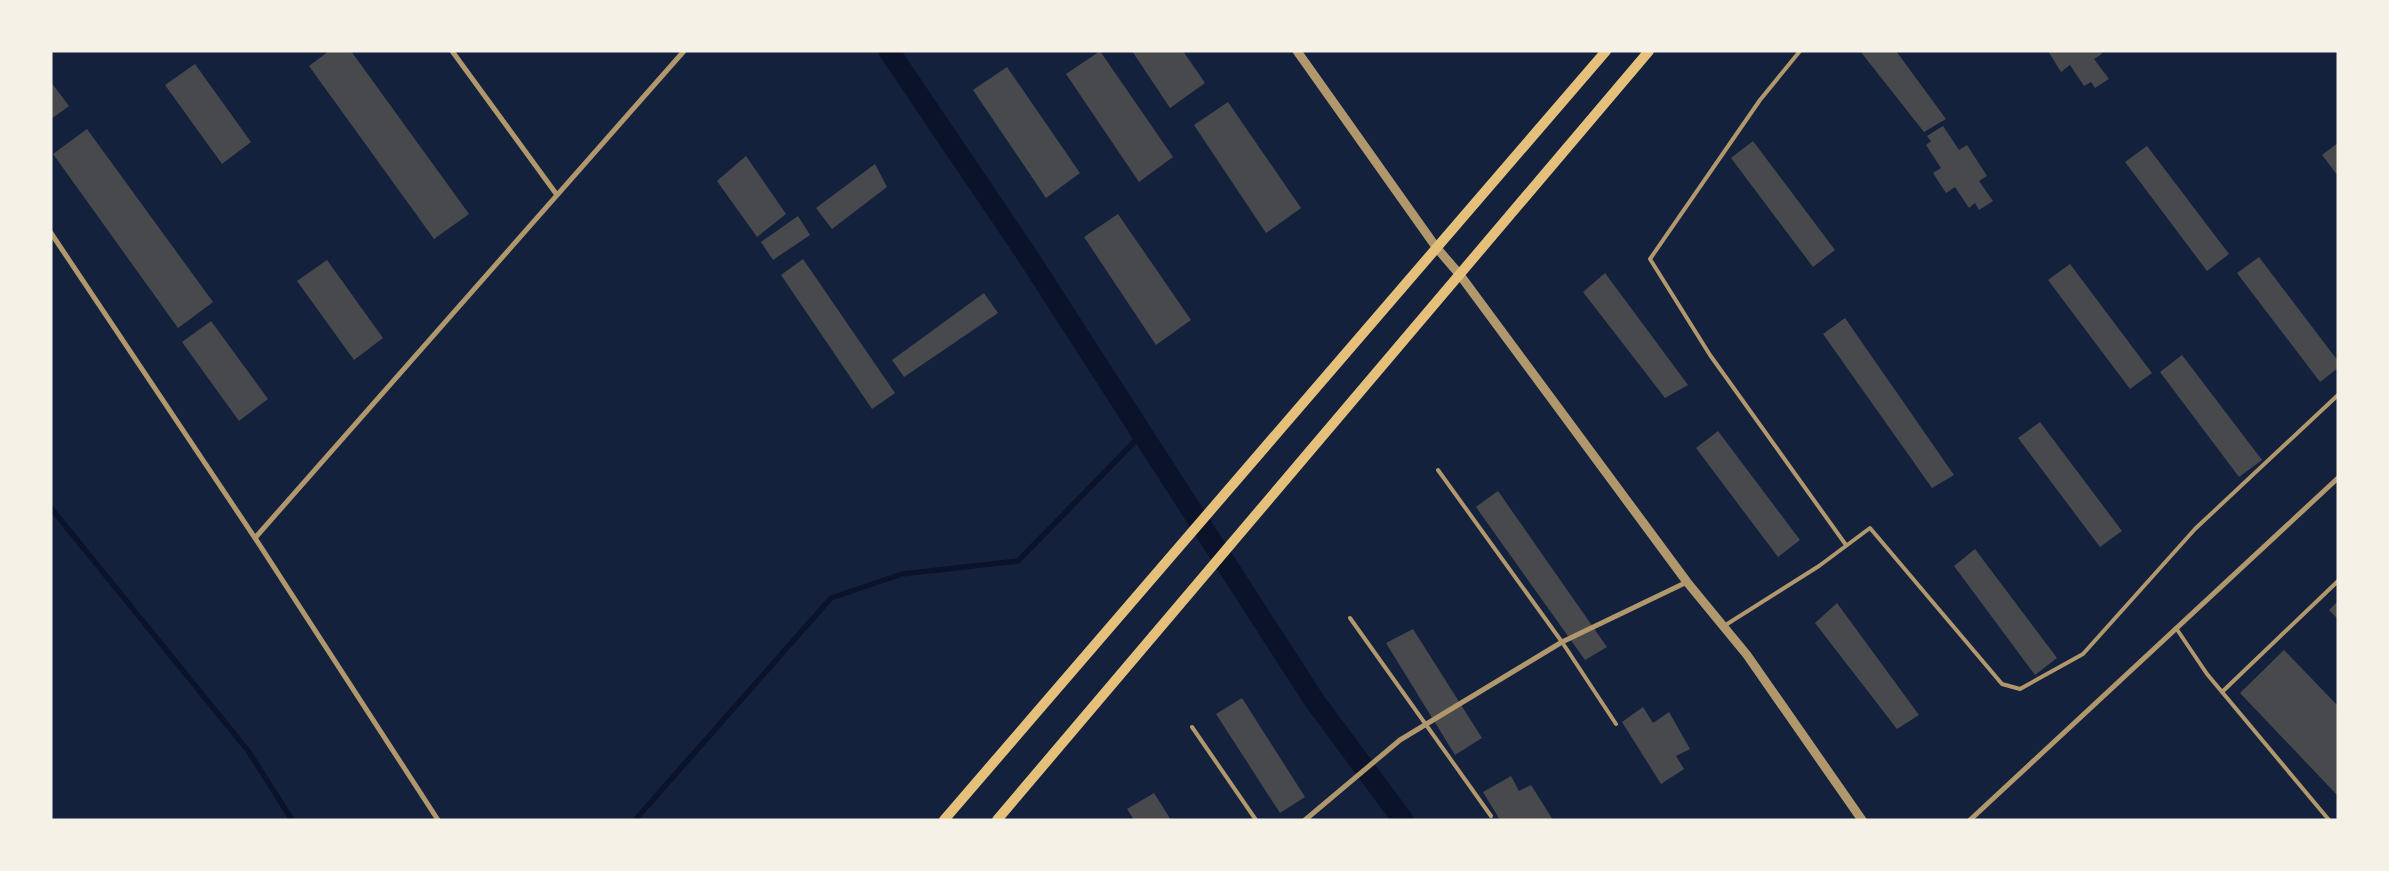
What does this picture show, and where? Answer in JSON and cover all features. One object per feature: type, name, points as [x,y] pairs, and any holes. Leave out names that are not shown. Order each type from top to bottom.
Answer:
[{"type":"main road","points":[[944,820],[1606,51]]},
{"type":"main road","points":[[997,820],[1649,51]]},
{"type":"street","points":[[452,51],[557,195]]},
{"type":"street","points":[[255,538],[684,51]]},
{"type":"street","points":[[1297,51],[1436,247],[1460,275],[1687,582],[1747,655],[1862,820]]},
{"type":"street","points":[[51,233],[255,538],[438,820]]},
{"type":"street","points":[[1970,820],[2338,478]]},
{"type":"street","points":[[1305,820],[1400,740],[1562,642],[1687,582]]},
{"type":"lane","points":[[1800,51],[1760,100],[1650,258],[1710,354],[1846,545]]},
{"type":"lane","points":[[1723,627],[1819,566],[1870,528],[2002,684],[2020,689],[2083,654],[2195,529],[2338,395]]},
{"type":"lane","points":[[1438,470],[1562,642],[1616,724]]},
{"type":"lane","points":[[2222,692],[2338,581]]},
{"type":"lane","points":[[1350,618],[1428,724],[1491,816]]},
{"type":"lane","points":[[2176,628],[2222,692],[2329,820]]},
{"type":"lane","points":[[1192,727],[1256,820]]},
{"type":"building","points":[[329,51],[351,51],[469,214],[434,239],[309,66]]},
{"type":"building","points":[[1100,51],[1173,157],[1139,182],[1066,74]]},
{"type":"building","points":[[1132,51],[1183,51],[1205,83],[1170,108]]},
{"type":"building","points":[[1860,51],[1896,51],[1946,119],[1924,132]]},
{"type":"building","points":[[2048,51],[2100,51],[2102,54],[2094,59],[2109,79],[2095,88],[2091,82],[2084,86],[2070,65],[2061,72]]},
{"type":"building","points":[[195,64],[251,142],[222,164],[165,85]]},
{"type":"building","points":[[1007,67],[1080,173],[1046,198],[973,90]]},
{"type":"building","points":[[51,82],[69,106],[51,119]]},
{"type":"building","points":[[1228,102],[1301,208],[1266,233],[1194,125]]},
{"type":"building","points":[[1943,126],[1959,150],[1967,145],[1987,176],[1979,181],[1993,201],[1979,210],[1975,203],[1969,208],[1955,187],[1946,193],[1933,173],[1941,168],[1926,145],[1931,141],[1927,136]]},
{"type":"building","points":[[87,129],[213,302],[178,328],[53,154]]},
{"type":"building","points":[[1753,141],[1835,250],[1813,267],[1731,158]]},
{"type":"building","points":[[2338,143],[2338,176],[2322,155]]},
{"type":"building","points":[[2147,146],[2229,254],[2207,271],[2125,162]]},
{"type":"building","points":[[746,156],[786,214],[757,237],[717,181]]},
{"type":"building","points":[[875,164],[887,187],[832,229],[816,208]]},
{"type":"building","points":[[1118,214],[1191,320],[1156,345],[1084,237]]},
{"type":"building","points":[[798,216],[810,235],[773,260],[761,242]]},
{"type":"building","points":[[2259,257],[2338,361],[2338,368],[2320,382],[2237,273]]},
{"type":"building","points":[[803,259],[895,393],[872,409],[781,275]]},
{"type":"building","points":[[327,260],[383,338],[354,360],[297,281]]},
{"type":"building","points":[[2070,264],[2152,373],[2130,389],[2048,280]]},
{"type":"building","points":[[1605,273],[1688,385],[1665,398],[1583,292]]},
{"type":"building","points":[[984,293],[998,313],[904,377],[892,360]]},
{"type":"building","points":[[1845,318],[1954,475],[1932,488],[1823,334]]},
{"type":"building","points":[[211,321],[268,399],[239,421],[182,342]]},
{"type":"building","points":[[2182,355],[2262,460],[2239,477],[2160,372]]},
{"type":"building","points":[[2040,422],[2122,531],[2100,547],[2018,438]]},
{"type":"building","points":[[1718,431],[1800,540],[1778,557],[1696,448]]},
{"type":"building","points":[[1498,491],[1607,647],[1585,660],[1476,507]]},
{"type":"building","points":[[1975,549],[2057,658],[2035,675],[1954,566]]},
{"type":"building","points":[[2338,601],[2338,619],[2329,610]]},
{"type":"building","points":[[1837,603],[1919,715],[1897,729],[1815,623]]},
{"type":"building","points":[[1413,629],[1482,738],[1455,755],[1386,643]]},
{"type":"building","points":[[2284,650],[2338,706],[2338,796],[2240,693]]},
{"type":"building","points":[[1242,698],[1305,797],[1280,813],[1216,714]]},
{"type":"building","points":[[1643,707],[1653,723],[1669,712],[1690,749],[1676,756],[1684,769],[1661,784],[1622,722]]},
{"type":"building","points":[[1511,776],[1519,791],[1531,785],[1553,820],[1500,820],[1483,792]]},
{"type":"building","points":[[1154,793],[1171,820],[1134,820],[1127,809]]},
{"type":"waterway","points":[[889,51],[1025,252],[1314,700],[1403,820]]},
{"type":"waterway","points":[[635,820],[831,598],[902,574],[1018,561],[1142,434]]},
{"type":"waterway","points":[[51,508],[249,752],[292,820]]}]
